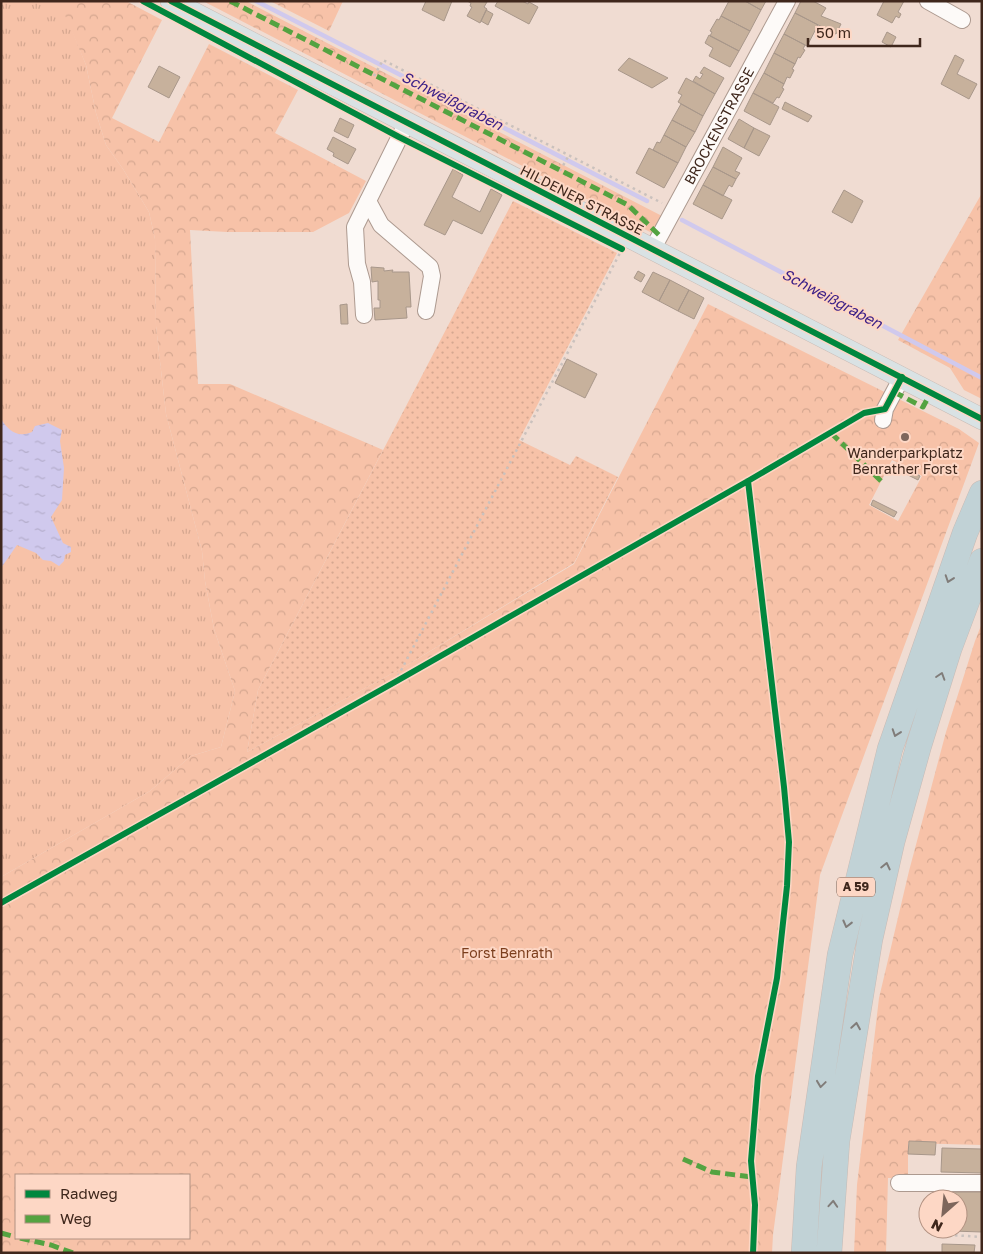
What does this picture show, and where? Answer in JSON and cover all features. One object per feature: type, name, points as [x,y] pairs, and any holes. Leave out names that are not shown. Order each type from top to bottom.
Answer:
[{"type":"highway","name":"A 59","points":[[804,1253],[809,1167],[840,954],[890,749],[965,533],[982,493]]},
{"type":"highway","name":"A 59","points":[[829,1253],[837,1141],[870,939],[892,842],[919,745],[949,649],[982,561]]},
{"type":"main road","name":"HILDENER STRASSE","points":[[171,1],[406,124],[982,418]]},
{"type":"street","name":"BROCKENSTRASSE","points":[[652,250],[787,1]]},
{"type":"street","points":[[928,1],[962,20]]},
{"type":"street","points":[[364,315],[362,282],[356,264],[355,228],[406,124]]},
{"type":"street","points":[[368,201],[381,224],[430,267],[432,276],[426,311]]},
{"type":"street","points":[[883,420],[885,409],[902,377]]},
{"type":"street","points":[[899,1183],[982,1183]]},
{"type":"path","points":[[374,76],[383,60],[674,210]]},
{"type":"path","points":[[560,171],[568,156]]},
{"type":"path","points":[[395,682],[622,250]]},
{"type":"path","points":[[968,1236],[982,1237]]},
{"type":"green space","points":[[1,1],[59,1],[61,3],[86,65],[96,113],[106,145],[149,212],[155,239],[156,326],[166,414],[202,551],[205,581],[214,629],[235,691],[221,747],[191,756],[150,791],[1,877]]},
{"type":"green space","name":"Forst Benrath","points":[[59,1],[126,1],[162,20],[112,118],[159,142],[209,44],[298,90],[275,133],[366,181],[349,213],[313,232],[190,230],[198,384],[230,384],[383,450],[258,690],[247,752],[404,667],[574,564],[708,304],[959,429],[979,443],[820,875],[772,1253],[1,1253],[1,877],[150,791],[191,756],[221,747],[235,691],[214,629],[205,581],[202,551],[166,414],[156,326],[155,239],[149,212],[106,145],[96,113],[86,65]],"holes":[[[892,460],[922,476],[898,521],[869,505]]]},
{"type":"green space","points":[[203,1],[246,1],[662,216],[652,233]]},
{"type":"green space","points":[[270,1],[343,1],[329,31]]},
{"type":"green space","points":[[982,193],[982,399],[964,390],[950,368],[898,340]]},
{"type":"green space","points":[[513,201],[617,253],[519,440],[570,465],[576,456],[618,477],[574,563],[404,667],[247,752],[258,690]]},
{"type":"green space","points":[[982,623],[982,1145],[908,1143],[908,1178],[888,1178],[886,1253],[854,1253],[857,1185],[879,998],[909,871],[946,732]]},
{"type":"water","points":[[1,419],[10,430],[18,434],[27,434],[32,432],[35,426],[48,423],[62,430],[60,441],[64,468],[62,500],[51,517],[63,543],[71,547],[71,552],[65,555],[64,561],[59,566],[51,561],[43,560],[36,553],[17,545],[1,568]]},
{"type":"building","points":[[426,1],[452,1],[444,21],[422,10]]},
{"type":"building","points":[[467,1],[487,2],[484,7],[487,9],[480,23],[467,16],[472,7],[470,6],[471,3]]},
{"type":"building","points":[[498,1],[522,1],[528,4],[529,2],[538,7],[529,24],[495,6]]},
{"type":"building","points":[[729,1],[745,1],[761,10],[750,31],[721,16]]},
{"type":"building","points":[[745,1],[766,1],[761,10]]},
{"type":"building","points":[[801,1],[813,1],[826,8],[821,16],[841,24],[836,34],[795,13]]},
{"type":"building","points":[[884,1],[904,1],[898,12],[901,14],[899,18],[896,16],[892,23],[877,15]]},
{"type":"building","points":[[486,10],[493,14],[488,25],[481,21]]},
{"type":"building","points":[[795,13],[818,25],[807,46],[784,34]]},
{"type":"building","points":[[721,16],[750,31],[739,51],[710,36],[712,32],[710,31]]},
{"type":"building","points":[[887,32],[896,37],[891,47],[882,42]]},
{"type":"building","points":[[784,34],[805,45],[803,49],[805,50],[800,58],[798,57],[795,64],[774,53]]},
{"type":"building","points":[[709,35],[739,51],[730,67],[709,56],[713,48],[705,43]]},
{"type":"building","points":[[774,53],[795,64],[790,78],[787,77],[784,84],[764,73]]},
{"type":"building","points":[[955,55],[964,60],[957,74],[977,84],[969,99],[941,84]]},
{"type":"building","points":[[629,58],[668,78],[652,88],[618,70]]},
{"type":"building","points":[[159,66],[180,77],[169,98],[148,87]]},
{"type":"building","points":[[704,67],[724,78],[715,94],[693,81],[696,76],[700,79],[703,74],[700,73]]},
{"type":"building","points":[[764,73],[784,84],[782,88],[784,89],[779,98],[777,97],[773,103],[753,93]]},
{"type":"building","points":[[686,78],[715,94],[703,116],[678,102],[682,95],[678,93]]},
{"type":"building","points":[[753,93],[779,107],[770,125],[744,111]]},
{"type":"building","points":[[785,102],[812,116],[808,122],[782,109]]},
{"type":"building","points":[[681,104],[703,116],[695,132],[672,120]]},
{"type":"building","points":[[340,118],[354,125],[348,138],[334,131]]},
{"type":"building","points":[[739,119],[754,128],[744,148],[728,139]]},
{"type":"building","points":[[672,120],[695,132],[686,147],[664,135]]},
{"type":"building","points":[[754,128],[770,136],[759,156],[744,148]]},
{"type":"building","points":[[664,135],[686,147],[678,163],[653,150],[657,142],[660,143]]},
{"type":"building","points":[[333,137],[356,149],[348,164],[333,156],[334,153],[327,149]]},
{"type":"building","points":[[723,147],[742,158],[735,171],[740,173],[736,179],[713,167]]},
{"type":"building","points":[[649,148],[678,163],[664,188],[636,173]]},
{"type":"building","points":[[713,167],[736,179],[732,187],[729,185],[723,196],[703,185]]},
{"type":"building","points":[[453,169],[463,175],[452,197],[480,212],[491,189],[502,195],[482,234],[453,220],[445,235],[424,225]]},
{"type":"building","points":[[703,185],[732,200],[722,219],[693,204]]},
{"type":"building","points":[[844,190],[863,201],[852,223],[832,212]]},
{"type":"building","points":[[371,267],[384,268],[384,271],[409,272],[411,307],[406,307],[407,318],[375,320],[374,308],[380,308],[380,300],[378,300],[378,281],[372,282]]},
{"type":"building","points":[[638,271],[645,275],[641,282],[634,278]]},
{"type":"building","points":[[653,272],[670,280],[659,301],[642,292]]},
{"type":"building","points":[[670,280],[689,290],[678,311],[659,301]]},
{"type":"building","points":[[689,290],[704,298],[694,319],[678,311]]},
{"type":"building","points":[[347,304],[348,324],[341,324],[340,305]]},
{"type":"building","points":[[567,359],[597,374],[585,398],[555,383]]},
{"type":"building","points":[[896,463],[920,476],[918,480],[894,468]]},
{"type":"building","points":[[873,500],[897,512],[894,517],[871,505]]},
{"type":"building","points":[[909,1141],[936,1142],[935,1155],[908,1154]]},
{"type":"building","points":[[942,1148],[982,1149],[982,1173],[941,1172]]},
{"type":"building","points":[[968,1192],[982,1192],[982,1232],[968,1232]]},
{"type":"building","points":[[942,1244],[975,1245],[974,1253],[942,1253]]},
{"type":"waterway","name":"Schweißgraben","points":[[256,1],[647,201]]},
{"type":"waterway","name":"Schweißgraben","points":[[682,220],[982,378]]},
{"type":"marked path","points":[[230,1],[628,205],[660,236]]},
{"type":"marked path","points":[[894,392],[923,407],[931,392]]},
{"type":"marked path","points":[[831,433],[881,481]]},
{"type":"marked path","points":[[683,1159],[712,1172],[752,1177]]},
{"type":"marked path","points":[[1,1233],[15,1237]]},
{"type":"marked path","points":[[24,1239],[51,1245],[73,1253]]},
{"type":"cycle path","points":[[143,1],[399,137],[622,249]]},
{"type":"cycle path","points":[[171,1],[982,419]]},
{"type":"cycle path","points":[[1,903],[395,682],[864,413],[885,409],[902,377]]},
{"type":"cycle path","points":[[748,481],[789,842],[787,886],[777,978],[758,1076],[751,1161],[755,1205],[753,1253]]},
{"type":"place","name":"Wanderparkplatz Benrather Forst","points":[[905,437]]}]
